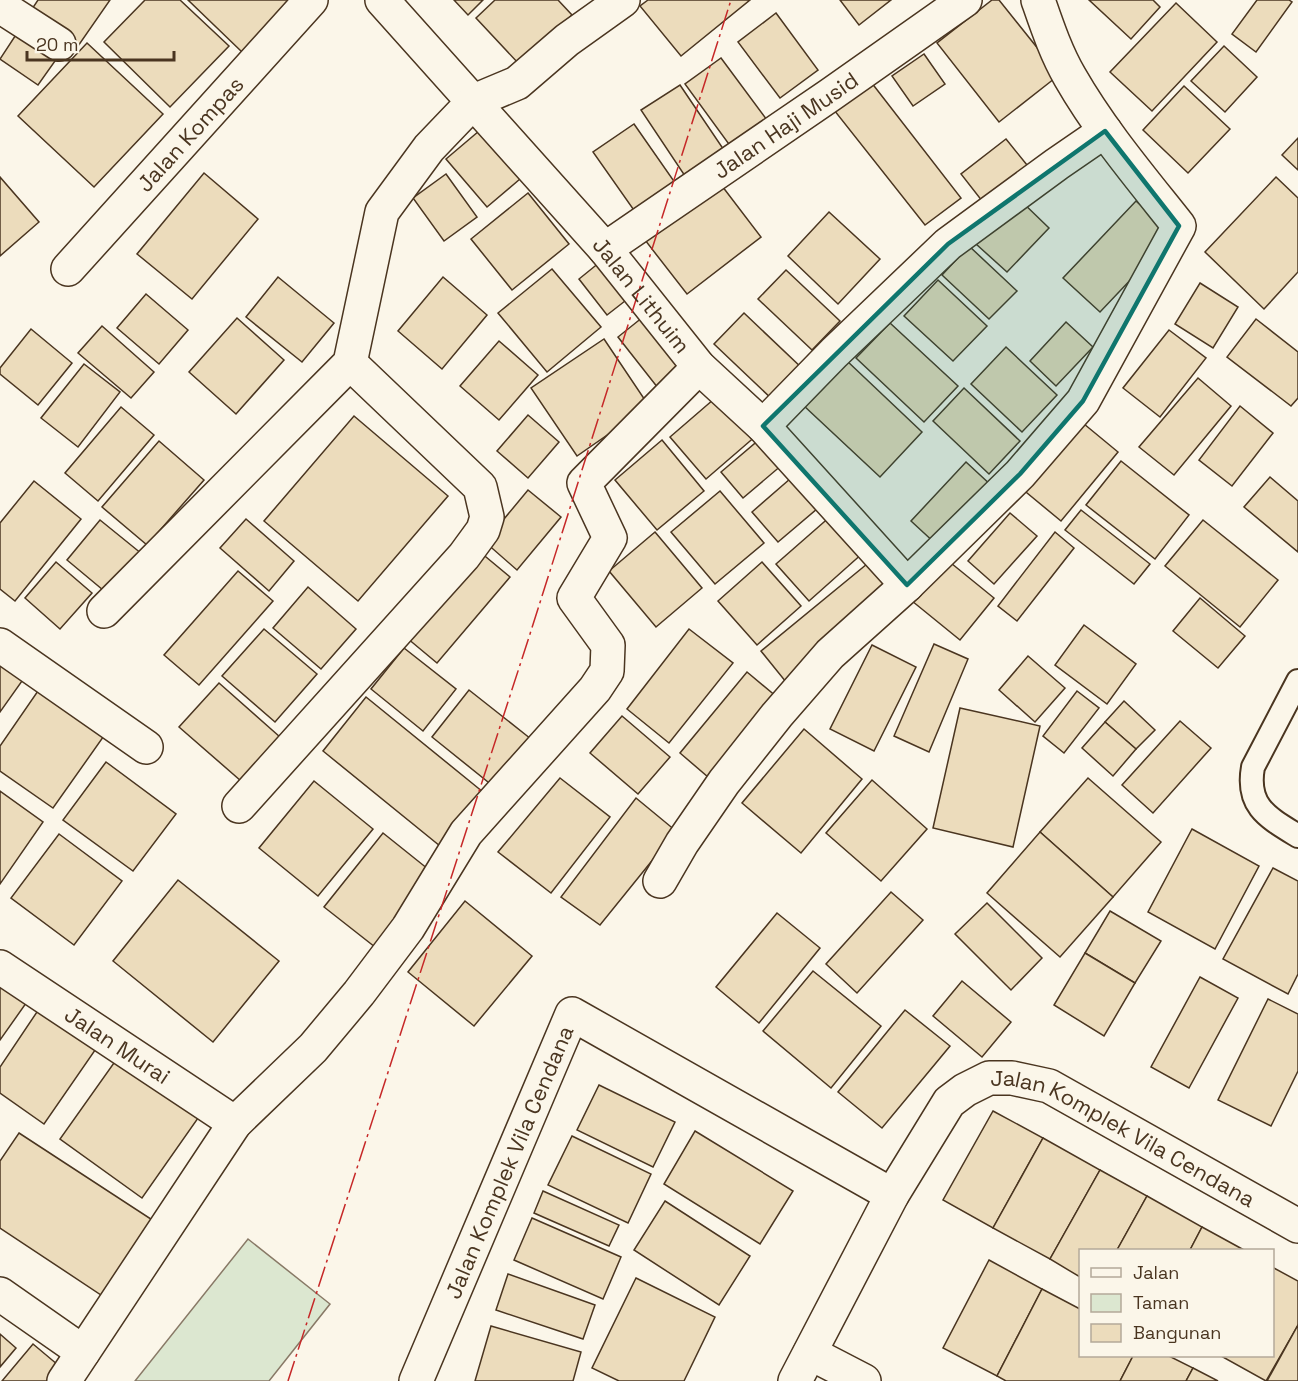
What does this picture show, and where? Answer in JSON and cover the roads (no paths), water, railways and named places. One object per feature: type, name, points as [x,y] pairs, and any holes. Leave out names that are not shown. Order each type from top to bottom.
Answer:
[{"type":"street","name":"Jalan Kompas","points":[[68,269],[311,0]]},
{"type":"street","name":"Jalan Lithuim","points":[[382,0],[605,249],[699,367],[763,426],[906,585]]},
{"type":"street","points":[[104,611],[350,363],[382,212],[429,148],[474,101],[517,83],[567,40],[623,0]]},
{"type":"street","name":"Jalan Haji Musid","points":[[605,249],[965,0]]},
{"type":"street","points":[[660,881],[682,843],[724,782],[777,715],[830,654],[906,585],[1020,474],[1083,401],[1179,226],[1105,131],[1069,76],[1051,37],[1038,0]]},
{"type":"street","points":[[0,6],[59,44]]},
{"type":"street","points":[[763,426],[834,352],[948,244],[1105,131]]},
{"type":"street","points":[[239,806],[464,556],[483,531],[487,517],[480,487],[350,363]]},
{"type":"street","points":[[64,1381],[236,1123],[313,1048],[359,993],[408,928],[466,832],[594,689],[607,671],[608,645],[574,598],[610,537],[584,483],[699,367]]},
{"type":"street","points":[[0,645],[146,747]]},
{"type":"street","name":"Jalan Murai","points":[[0,967],[236,1123]]},
{"type":"street","name":"Jalan Komplek Vila Cendana","points":[[416,1381],[572,1014],[892,1195]]},
{"type":"street","name":"Jalan Komplek Vila Cendana","points":[[864,1381],[802,1367],[892,1195],[949,1102],[970,1087],[989,1078],[1012,1078],[1049,1086],[1298,1226]]},
{"type":"street","points":[[0,1294],[82,1352]]},
{"type":"lane","points":[[1298,681],[1253,767],[1250,782],[1255,802],[1265,813],[1298,836]]}]
